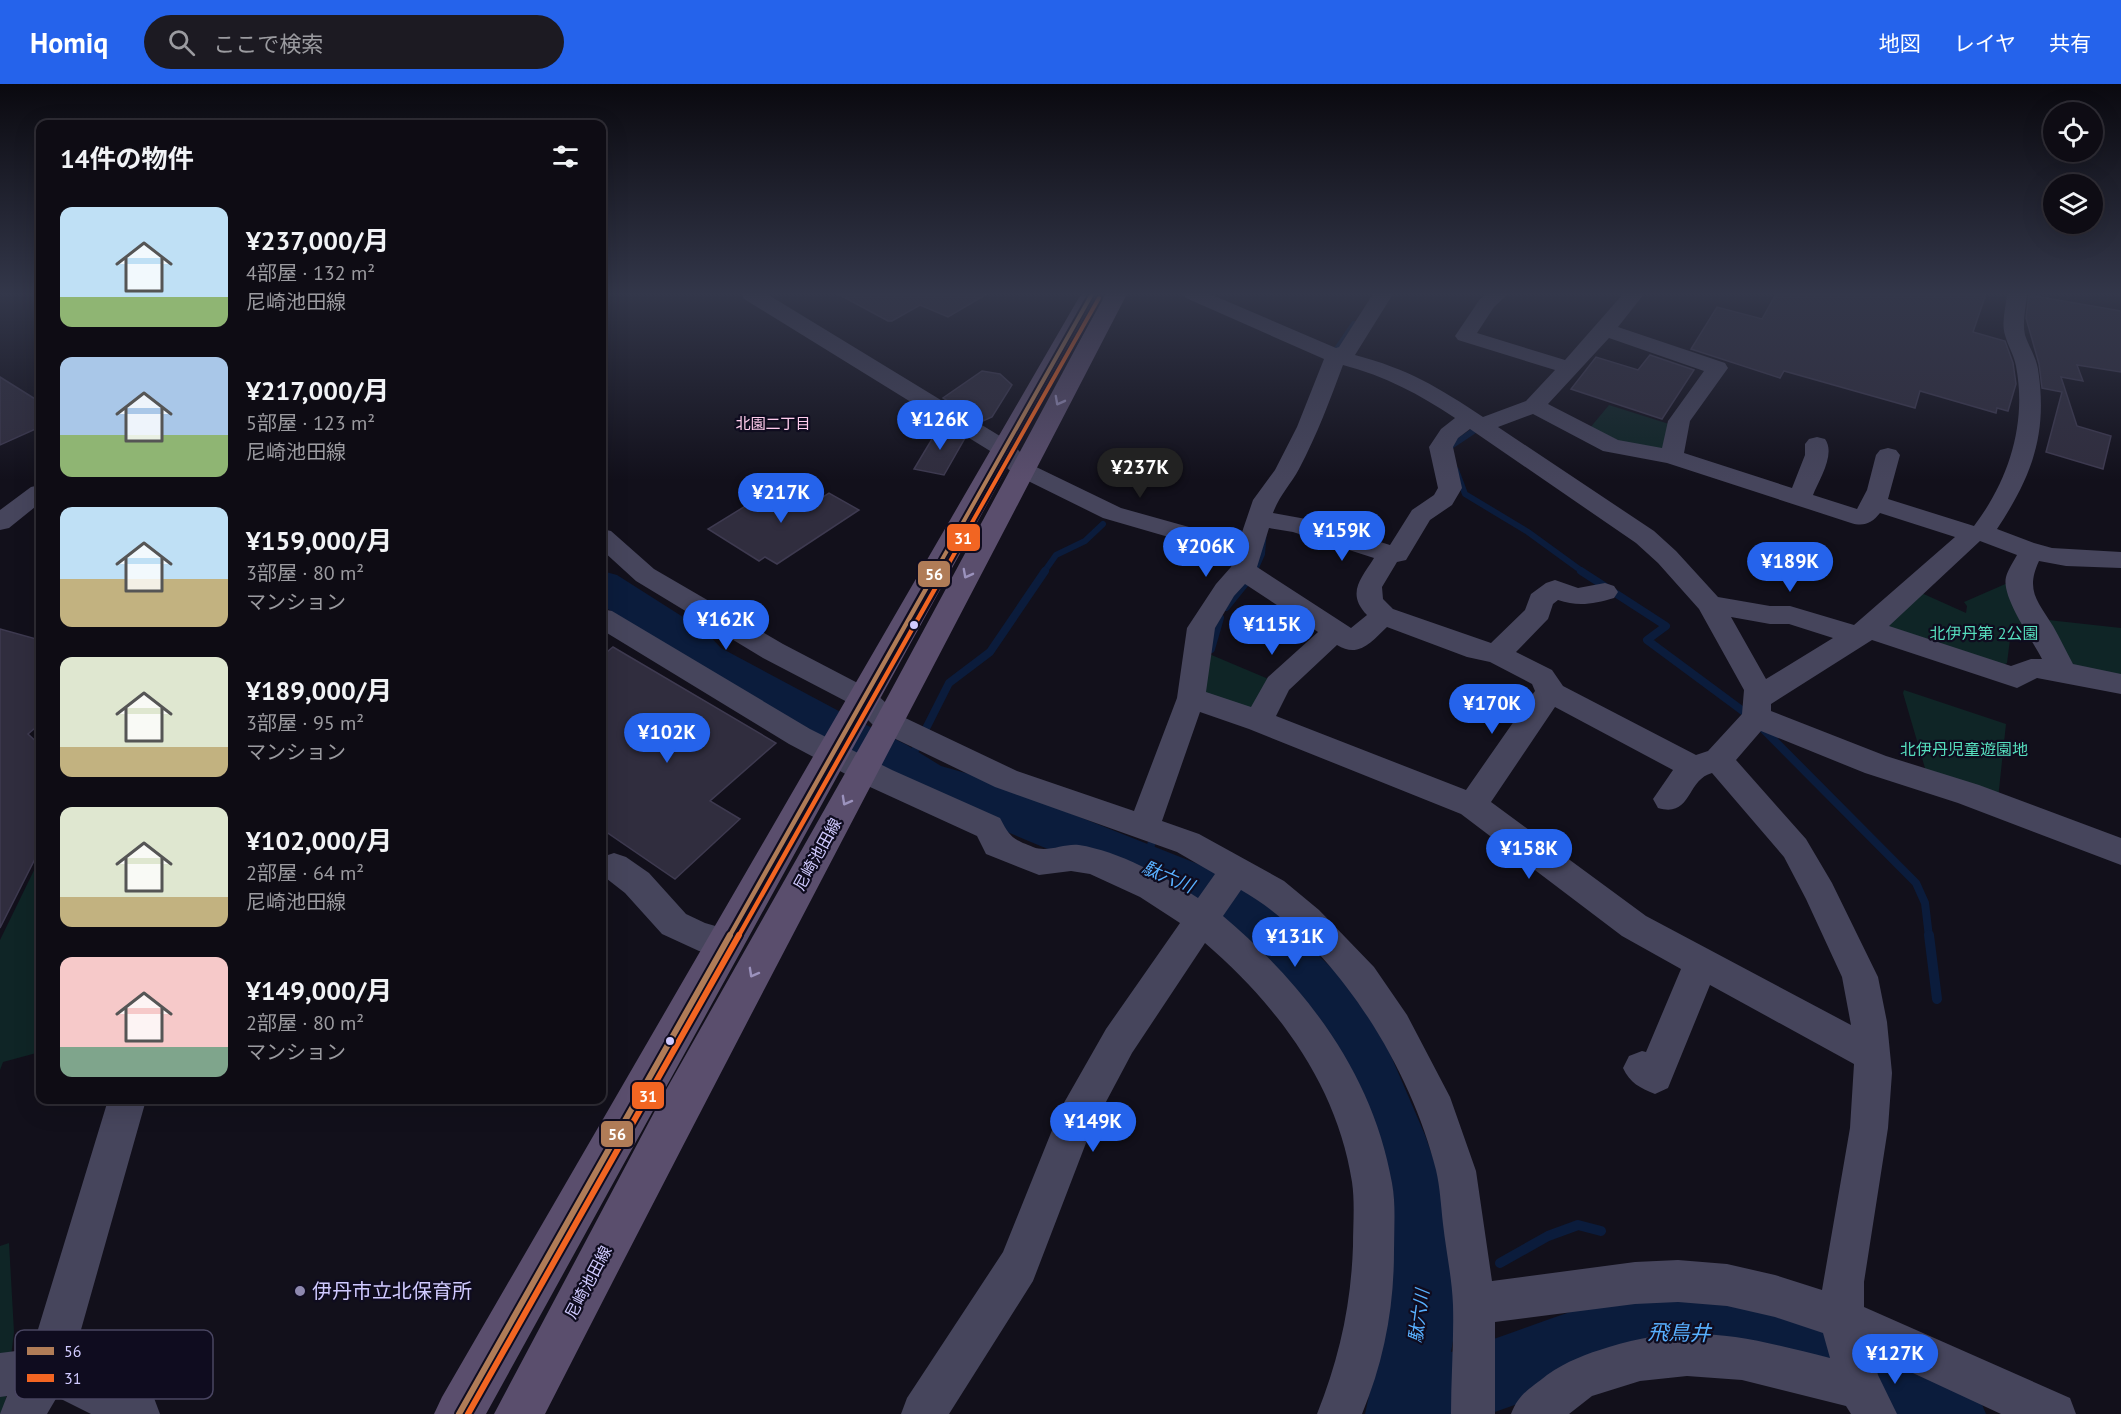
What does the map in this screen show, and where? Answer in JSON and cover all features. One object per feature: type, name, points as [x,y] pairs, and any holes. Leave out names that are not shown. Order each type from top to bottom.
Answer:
[{"type":"main road","name":"尼崎池田線","points":[[519,1414],[682,1102],[889,723],[1062,356]]},
{"type":"main road","name":"尼崎池田線","points":[[459,1414],[863,698],[1077,356]]},
{"type":"street","points":[[850,356],[1013,459],[1112,513],[1246,561],[1353,642],[1383,615]]},
{"type":"street","points":[[1336,356],[1360,361],[1411,381],[1645,537],[1667,557],[1710,604],[1758,690],[1756,708]]},
{"type":"street","points":[[1144,826],[1191,698],[1202,628],[1246,561],[1265,500],[1286,471],[1308,427],[1336,356]]},
{"type":"street","points":[[1529,356],[1570,369]]},
{"type":"street","points":[[1259,518],[1297,525],[1389,554],[1397,554],[1421,515],[1443,500],[1450,488],[1441,447],[1449,434],[1475,422],[1534,406],[1582,356]]},
{"type":"street","points":[[1672,457],[1679,421],[1717,368],[1682,356]]},
{"type":"street","points":[[1669,799],[1706,763],[1756,708],[1863,632],[1978,533],[2007,495],[2028,441],[2032,413],[2023,356]]},
{"type":"street","points":[[1534,406],[1611,446],[1672,457],[1860,518],[1869,513],[1875,503],[1888,455]]},
{"type":"street","points":[[1799,499],[1816,455],[1817,444]]},
{"type":"street","points":[[0,522],[36,495]]},
{"type":"street","points":[[1875,503],[2055,558],[2121,560]]},
{"type":"street","points":[[606,541],[645,575],[697,608],[863,698],[889,723],[1006,778],[1073,804],[1144,826],[1188,843],[1272,891],[1307,920],[1362,978],[1394,1027],[1431,1097],[1456,1172],[1474,1319],[1473,1414]]},
{"type":"street","points":[[2031,552],[2019,577],[2020,592],[2030,615],[2042,629],[2063,672]]},
{"type":"street","points":[[1389,554],[1369,587],[1370,602],[1383,615],[1477,650],[1497,654],[1542,677],[1549,686],[1550,692],[1472,805]]},
{"type":"street","points":[[1497,654],[1538,613],[1540,600],[1555,589],[1577,597],[1605,592]]},
{"type":"street","points":[[1710,604],[1770,615],[1790,615],[1892,638],[2017,678],[2021,670],[2028,668],[2063,672],[2121,684]]},
{"type":"street","points":[[606,620],[700,679],[862,772],[958,816],[989,827],[997,845],[1040,862],[1077,857],[1121,873],[1171,898],[1233,945],[1270,980],[1301,1020],[1350,1101],[1364,1142],[1372,1184],[1372,1289],[1366,1340],[1351,1389],[1339,1414]]},
{"type":"street","points":[[1259,722],[1278,684],[1336,631]]},
{"type":"street","points":[[1550,692],[1706,763],[1795,848],[1821,893],[1860,978],[1869,1022],[1873,1073],[1869,1128],[1843,1282],[1845,1331],[1865,1395]]},
{"type":"street","points":[[1191,698],[1472,805],[1634,926],[1870,1054]]},
{"type":"street","points":[[1756,708],[1876,765],[1968,794],[2121,852]]},
{"type":"street","points":[[614,866],[637,883],[674,924],[699,936],[724,942]]},
{"type":"street","points":[[922,1414],[1018,1266],[1075,1121],[1119,1041],[1236,870]]},
{"type":"street","points":[[1653,1075],[1701,962]]},
{"type":"street","points":[[59,1330],[126,1104]]},
{"type":"street","points":[[1474,1319],[1628,1284],[1678,1281],[1728,1286],[1790,1301],[1845,1331],[2054,1414]]},
{"type":"street","points":[[1533,1414],[1580,1378],[1640,1359],[1687,1354],[1742,1358],[1865,1395]]},
{"type":"street","points":[[0,1375],[15,1373]]},
{"type":"street","points":[[22,1414],[31,1399]]},
{"type":"street","points":[[108,1399],[138,1414]]},
{"type":"green space","points":[[1609,405],[1669,424],[1665,448],[1636,448],[1606,438],[1589,429]]},
{"type":"green space","name":"北伊丹第 2公園","points":[[2010,582],[2039,619],[2121,628],[2121,686],[2064,670],[2033,626],[2012,623],[2007,663],[2000,667],[1883,625],[1917,591],[1966,613],[1967,606],[1964,602]]},
{"type":"green space","points":[[1202,651],[1278,683],[1260,713],[1196,695]]},
{"type":"green space","name":"北伊丹児童遊園地","points":[[1904,690],[2006,724],[1998,799],[1927,775]]},
{"type":"green space","points":[[36,866],[36,1053],[3,1062],[0,1070],[0,940]]},
{"type":"green space","points":[[9,1243],[14,1332],[4,1414],[0,1414],[0,1246]]},
{"type":"building","points":[[1649,356],[1653,356],[1694,370],[1662,419],[1571,389],[1596,357],[1638,370]]},
{"type":"building","points":[[1713,356],[2010,356],[2016,384],[2008,411],[1997,408],[1996,413],[1920,391],[1915,408],[1784,371],[1780,378]]},
{"type":"building","points":[[2037,356],[2121,356],[2121,372],[2077,365],[2083,381],[2061,377],[2077,426],[2111,436],[2103,469],[2046,452],[2062,392],[2042,388]]},
{"type":"building","points":[[982,371],[1000,374],[1012,385],[992,417],[981,422],[943,398]]},
{"type":"building","points":[[0,377],[36,400],[36,429],[0,445]]},
{"type":"building","points":[[941,424],[965,438],[944,475],[914,469]]},
{"type":"building","points":[[778,486],[810,505],[829,493],[859,510],[777,564],[765,557],[759,561],[708,529]]},
{"type":"building","points":[[0,629],[36,639],[36,727],[28,734],[36,741],[36,857],[0,928]]},
{"type":"building","points":[[613,647],[776,743],[710,801],[740,819],[675,879],[606,832],[606,653]]},
{"type":"waterway","points":[[1450,452],[1448,448],[1475,430]]},
{"type":"waterway","points":[[1456,470],[1465,494],[1528,532],[1583,572]]},
{"type":"waterway","points":[[1044,572],[1056,555],[1085,541],[1103,524]]},
{"type":"waterway","points":[[1254,572],[1262,554],[1264,530]]},
{"type":"waterway","points":[[906,768],[949,683],[990,652],[1045,571]]},
{"type":"waterway","points":[[1226,607],[1255,571]]},
{"type":"waterway","points":[[1581,571],[1666,626],[1647,640],[1751,717]]},
{"type":"waterway","name":"駄六川","points":[[606,588],[689,642],[705,659],[833,730],[889,758],[926,781],[958,790],[1189,884],[1255,923],[1281,957],[1317,992],[1336,1017],[1366,1069],[1393,1135],[1405,1172],[1421,1252],[1426,1296],[1402,1414]]},
{"type":"waterway","points":[[1211,649],[1220,618]]},
{"type":"waterway","points":[[1760,726],[1916,883],[1925,903],[1929,937]]},
{"type":"waterway","points":[[1144,866],[1155,833]]},
{"type":"waterway","points":[[1929,935],[1937,999]]},
{"type":"waterway","points":[[1500,1263],[1548,1236],[1578,1225],[1601,1231]]},
{"type":"waterway","name":"飛鳥井","points":[[1405,1400],[1488,1378],[1609,1337],[1641,1330],[1678,1328],[1717,1332],[1758,1340],[1799,1352],[1878,1382],[1949,1414]]},
{"type":"transit line","name":"56","points":[[459,1414],[1057,356]]},
{"type":"transit line","name":"31","points":[[468,1414],[1066,356]]},
{"type":"place","name":"伊丹市立北保育所","points":[[300,1291]]},
{"type":"district","name":"北園二丁目","points":[[773,424]]}]
